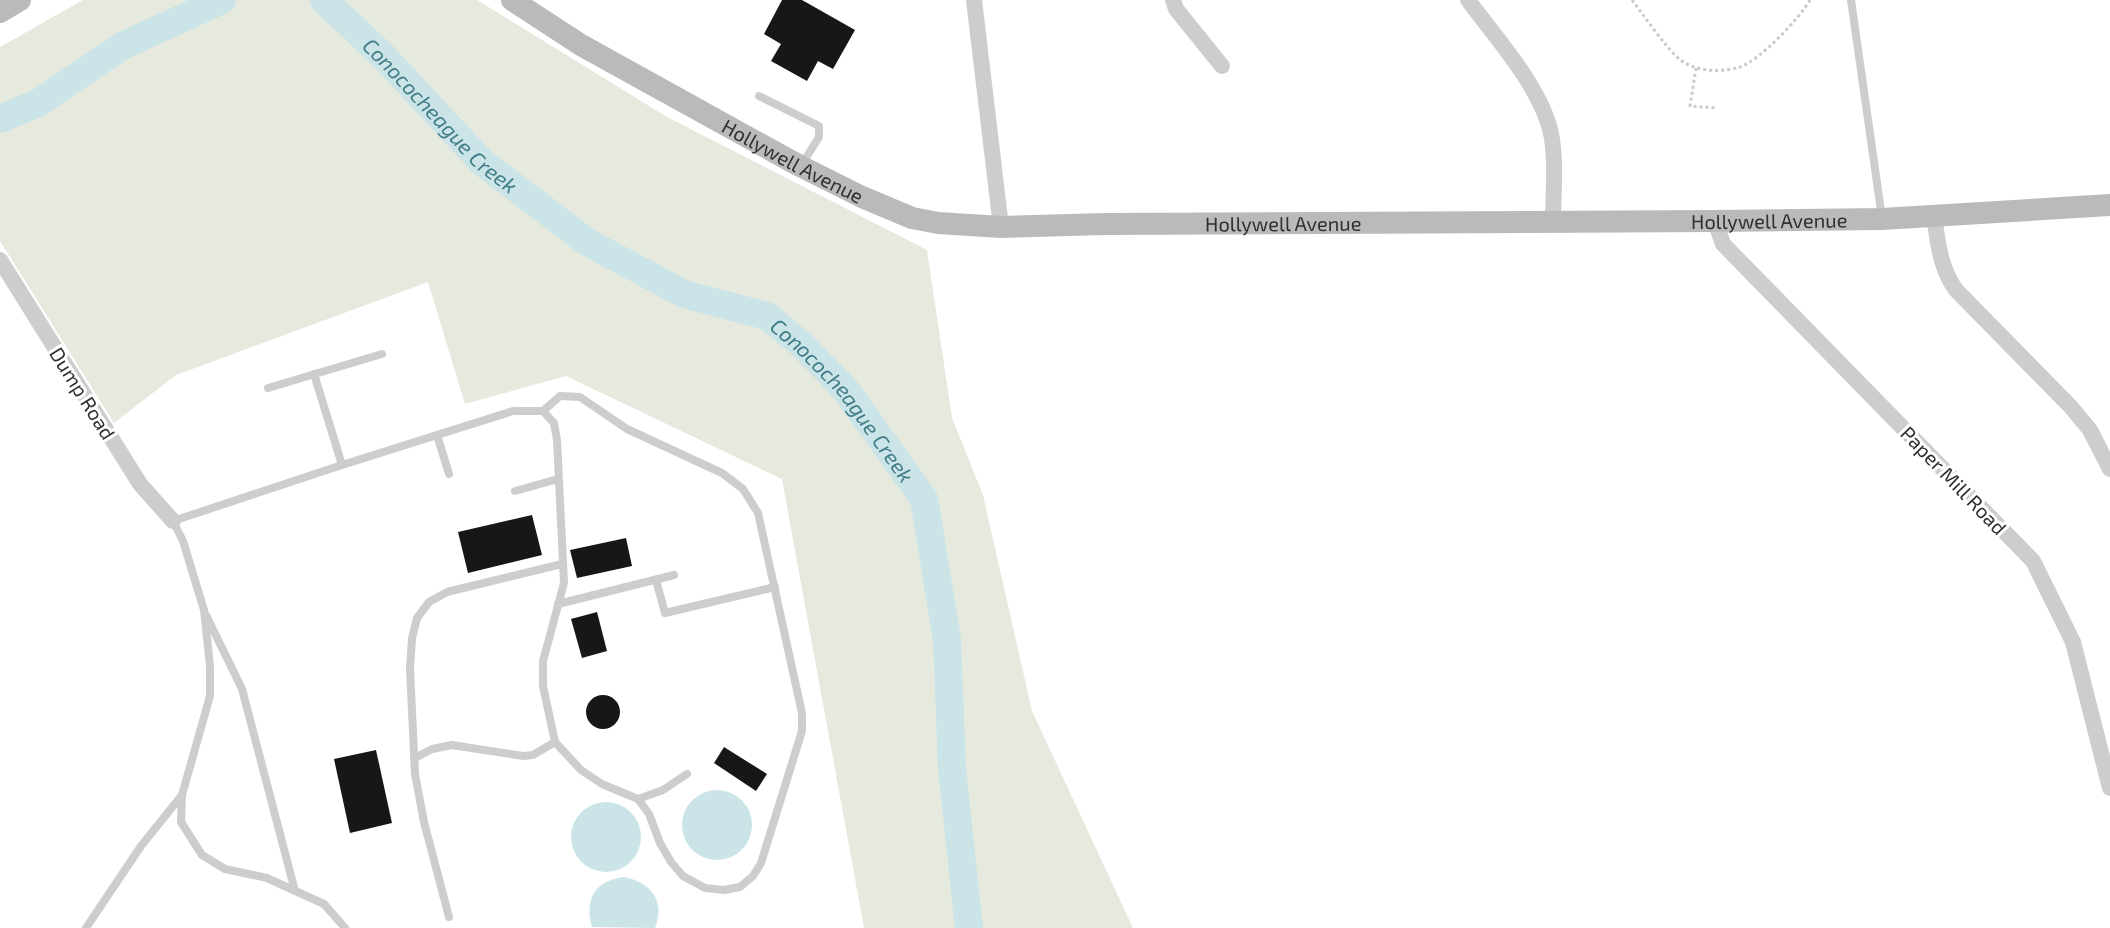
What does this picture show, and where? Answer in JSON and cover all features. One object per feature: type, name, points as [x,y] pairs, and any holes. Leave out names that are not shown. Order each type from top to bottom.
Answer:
[{"type":"street","points":[[0,12],[20,0]]},
{"type":"street","name":"Hollywell Avenue","points":[[512,0],[582,45],[801,166],[862,197],[912,218],[938,223],[1001,227],[1105,224],[1882,219],[2110,206]]},
{"type":"street","points":[[974,0],[1001,227]]},
{"type":"street","points":[[1173,0],[1176,9],[1222,66]]},
{"type":"street","points":[[1468,0],[1537,94],[1550,129],[1553,222]]},
{"type":"street","points":[[1934,216],[1941,262],[1956,291],[2071,407],[2090,430],[2110,469]]},
{"type":"street","name":"Paper Mill Road","points":[[1715,221],[1723,244],[2033,561],[2073,642],[2110,788]]},
{"type":"street","name":"Dump Road","points":[[0,260],[140,484],[173,521]]},
{"type":"lane","points":[[1851,0],[1882,219]]},
{"type":"lane","points":[[759,96],[819,126],[819,137],[801,166]]},
{"type":"lane","points":[[268,388],[382,354]]},
{"type":"lane","points":[[314,375],[342,465]]},
{"type":"lane","points":[[295,891],[243,689],[204,610],[183,540],[173,521],[513,411],[543,411],[560,396],[580,397],[627,429],[722,472],[744,489],[758,513],[802,713],[802,731],[761,863],[753,876],[740,887],[724,890],[705,888],[683,876],[671,862],[660,843],[649,814],[638,799],[602,784],[581,770],[555,742],[543,686],[543,661],[564,583],[557,440],[554,423],[543,411]]},
{"type":"lane","points":[[437,435],[449,474]]},
{"type":"lane","points":[[514,491],[558,479]]},
{"type":"lane","points":[[449,917],[424,822],[415,774],[410,669],[412,638],[417,618],[429,602],[447,592],[562,564]]},
{"type":"lane","points":[[558,604],[674,575]]},
{"type":"lane","points":[[656,580],[665,613],[775,587]]},
{"type":"lane","points":[[204,610],[210,696],[182,795],[181,822],[202,855],[225,869],[267,878],[324,904],[345,928]]},
{"type":"lane","points":[[415,758],[432,749],[452,745],[523,756],[533,755],[555,742]]},
{"type":"lane","points":[[638,799],[663,790],[687,774]]},
{"type":"lane","points":[[86,928],[141,846],[182,795]]},
{"type":"path","points":[[1632,0],[1679,59],[1696,68],[1713,71],[1741,67],[1760,55],[1796,19],[1810,0]]},
{"type":"path","points":[[1696,68],[1690,106],[1717,108]]},
{"type":"shaded area","points":[[83,0],[477,0],[667,117],[927,250],[952,418],[983,495],[1032,711],[1133,928],[864,928],[782,479],[566,376],[465,404],[428,282],[176,375],[114,423],[0,241],[0,47]]},
{"type":"water","points":[[717,790],[736,796],[746,806],[752,825],[746,844],[736,854],[717,860],[698,854],[688,844],[682,825],[688,806],[698,796]]},
{"type":"water","points":[[606,802],[625,808],[635,818],[641,837],[635,856],[625,866],[606,872],[587,866],[577,856],[571,837],[577,818],[587,808]]},
{"type":"water","points":[[623,877],[641,883],[653,894],[658,909],[655,928],[592,927],[590,908],[594,893],[605,883]]},
{"type":"building","points":[[782,0],[802,0],[855,30],[833,69],[818,61],[807,81],[771,61],[781,44],[764,34]]},
{"type":"building","points":[[532,515],[542,555],[468,573],[458,532]]},
{"type":"building","points":[[626,538],[632,566],[577,578],[570,550]]},
{"type":"building","points":[[597,612],[607,651],[582,658],[571,619]]},
{"type":"building","points":[[603,695],[615,700],[620,712],[615,724],[603,729],[591,724],[586,712],[591,700]]},
{"type":"building","points":[[724,747],[767,774],[756,791],[714,763]]},
{"type":"building","points":[[376,750],[392,823],[350,833],[334,759]]},
{"type":"waterway","name":"Conococheague Creek","points":[[0,119],[38,103],[122,46],[222,0]]},
{"type":"waterway","name":"Conococheague Creek","points":[[324,0],[384,57],[482,162],[587,242],[684,294],[767,316],[802,345],[845,389],[924,499],[947,639],[952,769],[969,928]]}]
